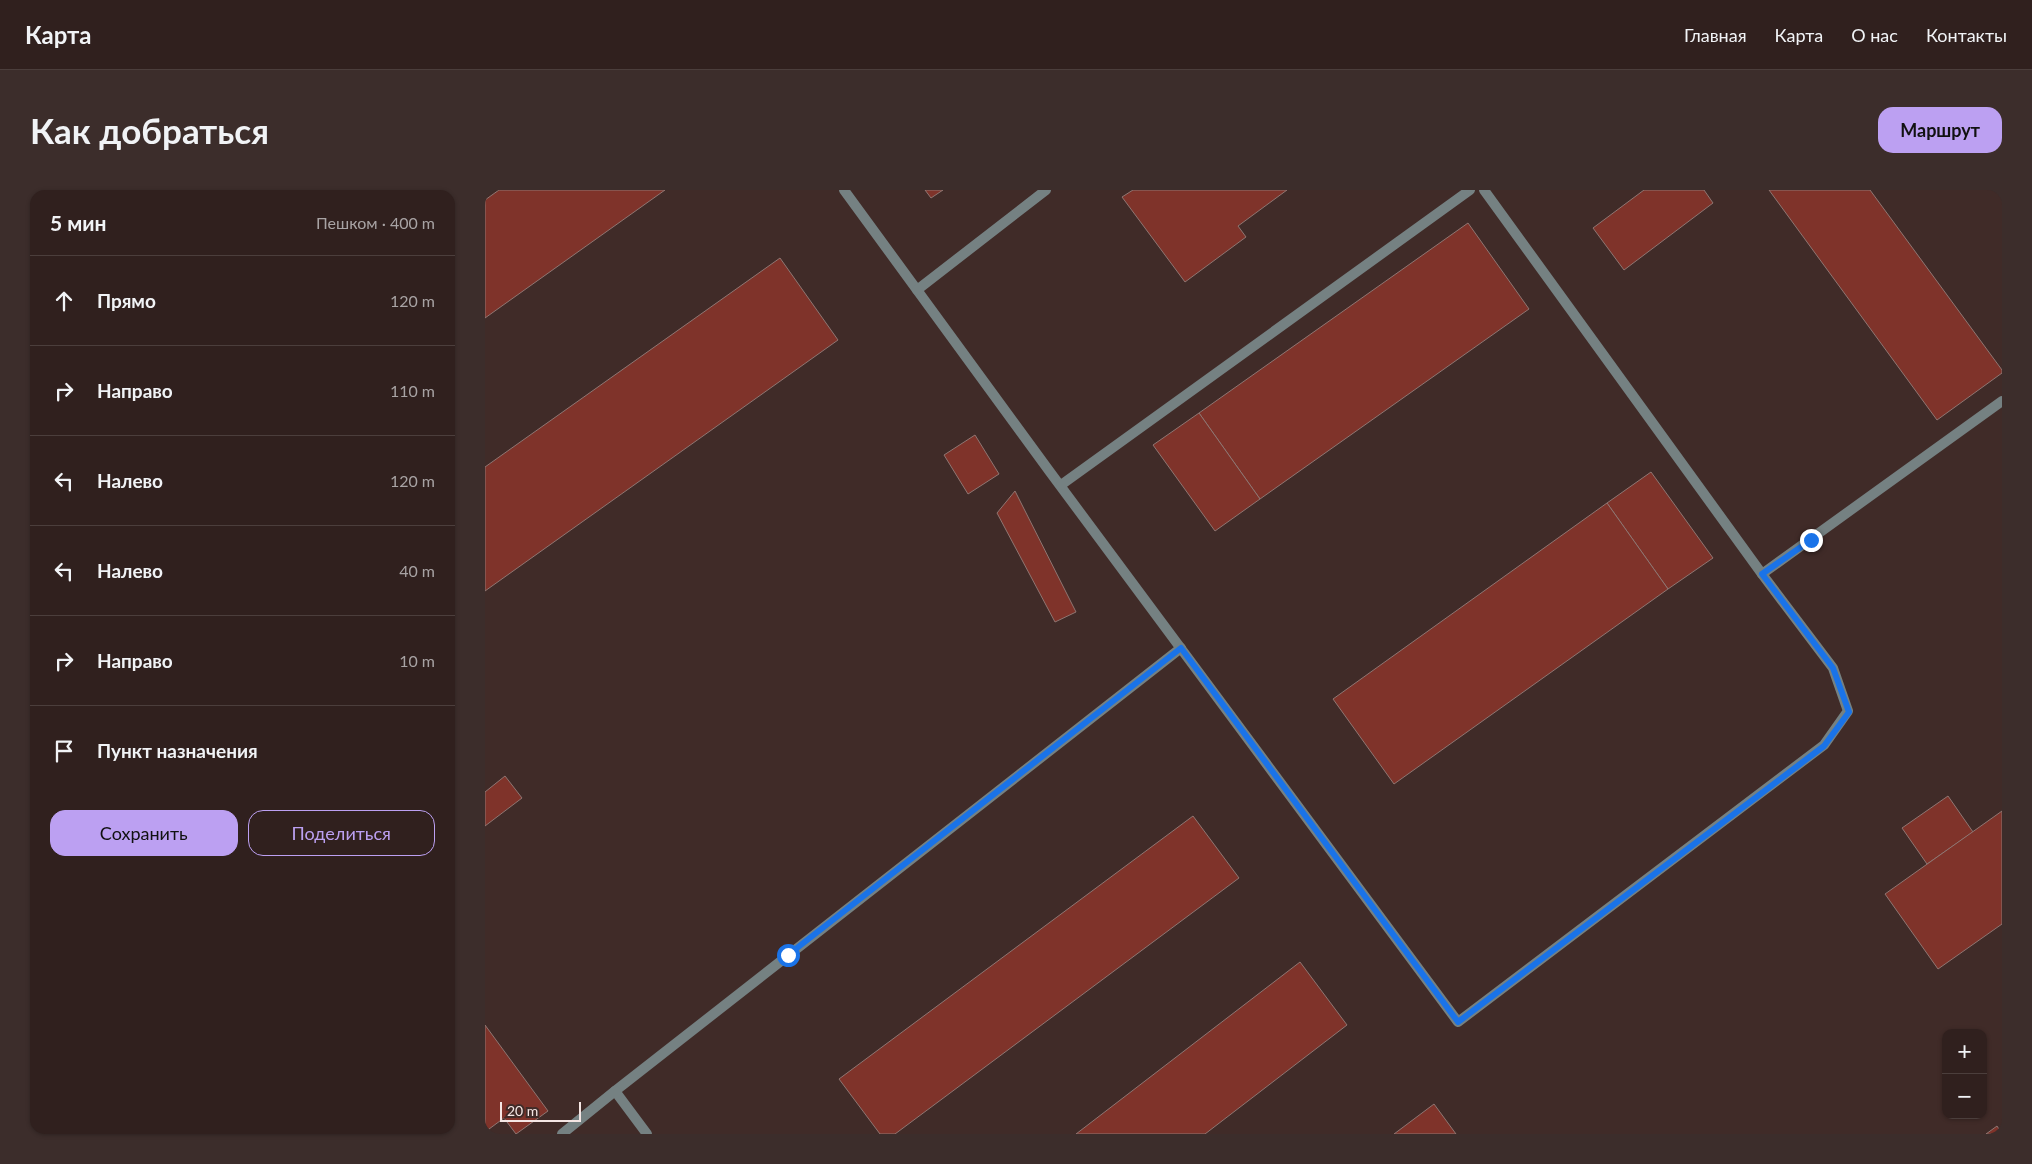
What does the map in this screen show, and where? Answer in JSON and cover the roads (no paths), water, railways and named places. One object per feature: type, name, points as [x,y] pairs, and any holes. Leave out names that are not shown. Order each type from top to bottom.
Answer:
[{"type":"lane","points":[[844,190],[1458,1022],[1824,746],[1849,712],[1833,668],[1762,574],[1484,190]]},
{"type":"lane","points":[[917,290],[1046,190]]},
{"type":"lane","points":[[1061,486],[1469,190]]},
{"type":"lane","points":[[1762,574],[2002,401]]},
{"type":"lane","points":[[562,1134],[1181,648]]},
{"type":"lane","points":[[615,1091],[647,1134]]}]
